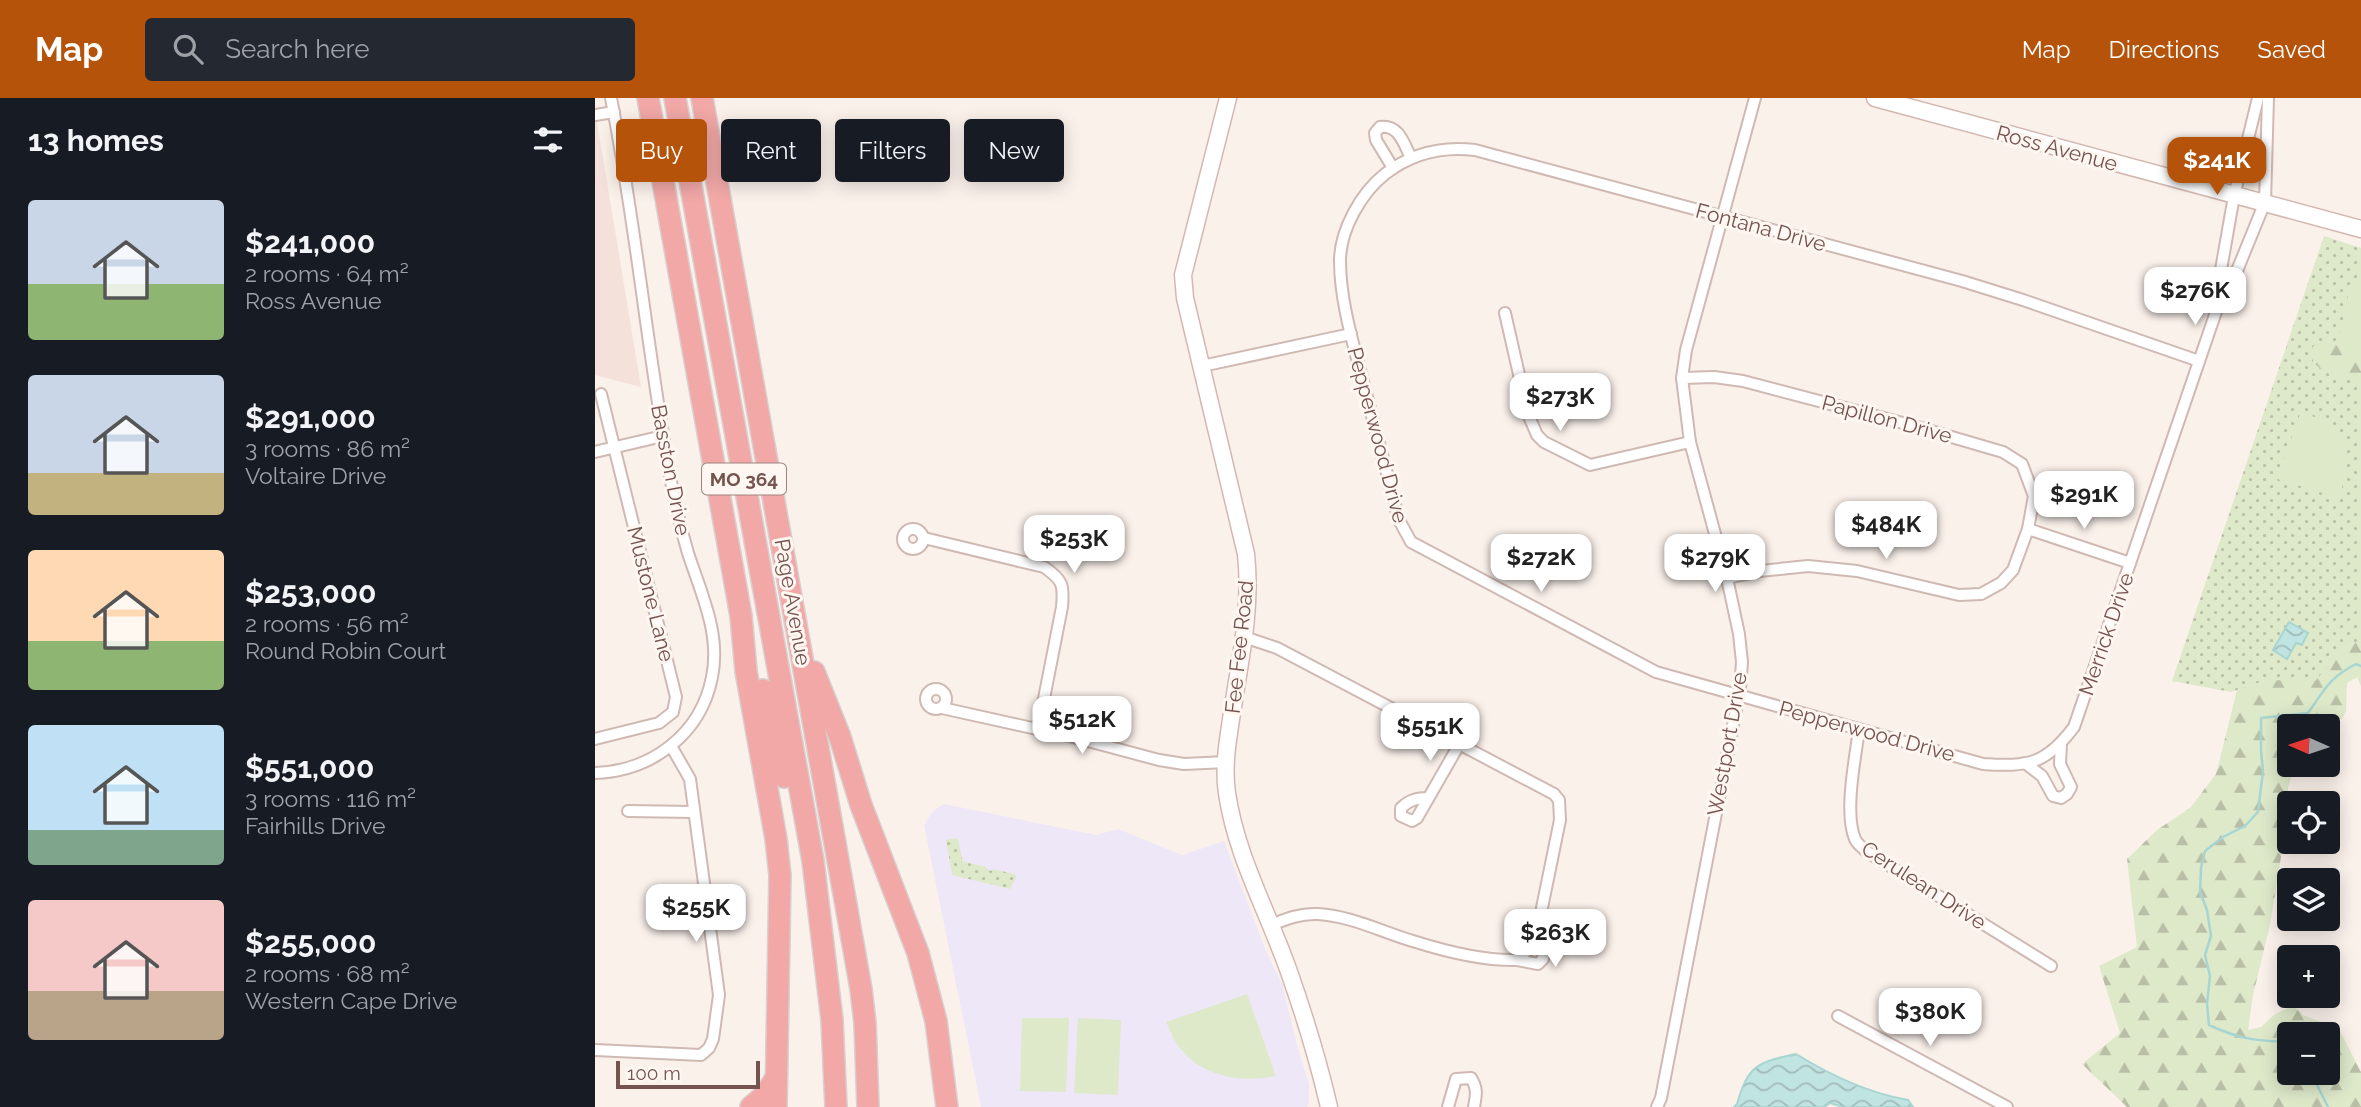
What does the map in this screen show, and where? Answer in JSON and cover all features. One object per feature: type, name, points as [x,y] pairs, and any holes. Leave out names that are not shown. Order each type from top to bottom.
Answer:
[{"type":"highway","points":[[648,98],[741,616],[746,671],[776,839],[780,875],[776,1107]]},
{"type":"highway","name":"Page Avenue","points":[[675,98],[813,861],[832,1020],[836,1107]]},
{"type":"highway","name":"Page Avenue","points":[[702,98],[860,989],[867,1048],[868,1107]]},
{"type":"highway","points":[[741,616],[757,668],[795,830],[813,861]]},
{"type":"highway","points":[[797,627],[918,953],[936,1021],[951,1102]]},
{"type":"highway","points":[[751,1107],[765,1095],[776,1078]]},
{"type":"street","name":"Basston Drive","points":[[595,773],[625,770],[650,760],[671,746],[695,720],[709,692],[713,674],[714,641],[711,623],[681,529],[663,436],[650,359],[632,211],[611,98]]},
{"type":"street","name":"Fee Fee Road","points":[[1229,98],[1184,275],[1185,298],[1246,554],[1249,582],[1226,762],[1227,793],[1241,850],[1288,969],[1329,1107]]},
{"type":"street","name":"Westport Drive","points":[[1657,1107],[1661,1098],[1738,696],[1742,662],[1727,578],[1690,442],[1682,378],[1686,350],[1755,98]]},
{"type":"street","name":"Ross Avenue","points":[[1875,98],[2361,229]]},
{"type":"street","name":"Merrick Drive","points":[[2219,303],[2219,281],[2234,196],[2258,98]]},
{"type":"street","name":"Merrick Drive","points":[[2046,756],[2061,744],[2074,727],[2219,303],[2232,283],[2265,202],[2268,98]]},
{"type":"street","points":[[595,115],[614,112]]},
{"type":"street","points":[[1393,168],[1376,140],[1375,133],[1380,127],[1389,125],[1395,129],[1412,158]]},
{"type":"street","name":"Fontana Drive","points":[[1412,158],[1444,149],[1475,150],[1969,283],[2199,360]]},
{"type":"street","name":"Pepperwood Drive","points":[[1412,158],[1374,183],[1345,231],[1340,260],[1351,334],[1399,520],[1411,542],[1656,672],[1983,764],[2016,766],[2046,756]]},
{"type":"street","points":[[1504,313],[1528,416],[1535,433],[1544,442],[1590,465],[1690,442]]},
{"type":"street","points":[[1202,366],[1351,334]]},
{"type":"street","name":"Papillon Drive","points":[[1682,378],[1714,377],[1743,381],[1905,423],[2003,452],[2022,464],[2034,496],[2028,528],[2013,570],[2000,583],[1981,594],[1959,595],[1857,571],[1814,567],[1763,571],[1727,578]]},
{"type":"street","name":"Mustone Lane","points":[[595,739],[659,723],[673,712],[677,697],[601,394]]},
{"type":"street","points":[[595,452],[663,436]]},
{"type":"street","points":[[2028,528],[2130,563]]},
{"type":"street","points":[[924,538],[1044,567],[1056,576],[1064,589],[1038,729]]},
{"type":"street","points":[[1244,637],[1277,648],[1554,794],[1559,800],[1560,820],[1536,937],[1528,950],[1517,960]]},
{"type":"street","points":[[942,708],[1159,760],[1184,764],[1226,762]]},
{"type":"street","name":"Cerulean Drive","points":[[1859,730],[1851,792],[1856,842],[1877,858],[2052,966]]},
{"type":"street","points":[[1428,798],[1460,743]]},
{"type":"street","points":[[2025,763],[2042,776],[2053,796],[2061,798],[2071,788],[2060,764],[2061,744]]},
{"type":"street","points":[[595,1050],[701,1055],[709,1048],[713,1039],[719,995],[690,779],[671,746]]},
{"type":"street","points":[[628,811],[694,812]]},
{"type":"street","points":[[1271,925],[1293,916],[1317,914],[1351,920],[1419,943],[1500,961],[1517,960],[1538,964],[1543,959],[1544,949],[1536,937]]},
{"type":"street","points":[[1837,1016],[2007,1107]]},
{"type":"street","points":[[1448,1107],[1456,1079],[1460,1078],[1471,1078],[1477,1090],[1474,1107]]},
{"type":"street","points":[[1318,1107],[1324,1085]]},
{"type":"shaded area","points":[[595,112],[597,122],[641,387],[595,375]]},
{"type":"shaded area","points":[[944,804],[1096,835],[1118,829],[1182,855],[1224,841],[1266,951],[1282,984],[1309,1084],[1307,1107],[981,1107],[924,825],[933,811]]},
{"type":"green space","points":[[2324,236],[2361,248],[2361,640],[2345,647],[2319,678],[2304,689],[2267,680],[2231,692],[2172,681]]},
{"type":"green space","points":[[2350,287],[2361,289],[2361,348],[2338,343]]},
{"type":"green space","points":[[2338,342],[2361,348],[2361,378],[2332,376],[2313,363],[2313,346]]},
{"type":"green space","points":[[2300,414],[2330,424],[2339,432],[2344,442],[2346,468],[2339,498],[2277,479]]},
{"type":"green space","points":[[2361,640],[2361,686],[2357,677],[2347,683],[2346,711],[2342,719],[2340,714],[2277,714],[2277,777],[2292,777],[2288,791],[2277,791],[2277,854],[2282,854],[2248,1030],[2261,1027],[2275,1014],[2289,1008],[2296,1008],[2303,1015],[2321,1022],[2277,1022],[2277,1085],[2340,1085],[2340,1031],[2361,1072],[2361,1107],[2127,1107],[2082,1064],[2120,1033],[2099,966],[2137,947],[2127,859],[2157,830],[2190,808],[2216,774],[2237,690],[2267,680],[2315,681],[2345,647]]},
{"type":"green space","points":[[958,838],[962,860],[965,862],[986,867],[990,871],[994,869],[1017,875],[1010,889],[952,875],[946,840]]},
{"type":"green space","points":[[1247,994],[1276,1076],[1236,1078],[1210,1071],[1188,1057],[1177,1044],[1166,1022]]},
{"type":"green space","points":[[1022,1018],[1069,1018],[1066,1092],[1020,1091]]},
{"type":"green space","points":[[1078,1018],[1121,1020],[1118,1095],[1074,1093]]},
{"type":"water","points":[[2289,622],[2308,633],[2302,645],[2296,643],[2287,659],[2273,650]]},
{"type":"water","points":[[1796,1054],[1850,1082],[1878,1093],[1908,1100],[1913,1107],[1843,1107],[1830,1103],[1824,1107],[1734,1107],[1750,1073],[1756,1067]]},
{"type":"waterway","points":[[2277,1041],[2248,1038],[2209,1025],[2207,1004],[2210,976],[2205,955],[2211,936],[2207,910],[2200,892],[2201,868],[2205,851],[2223,837],[2245,826],[2258,812],[2263,771],[2261,718],[2308,713],[2333,679],[2356,664],[2361,666]]},
{"type":"waterway","points":[[2317,1085],[2328,1107]]}]
